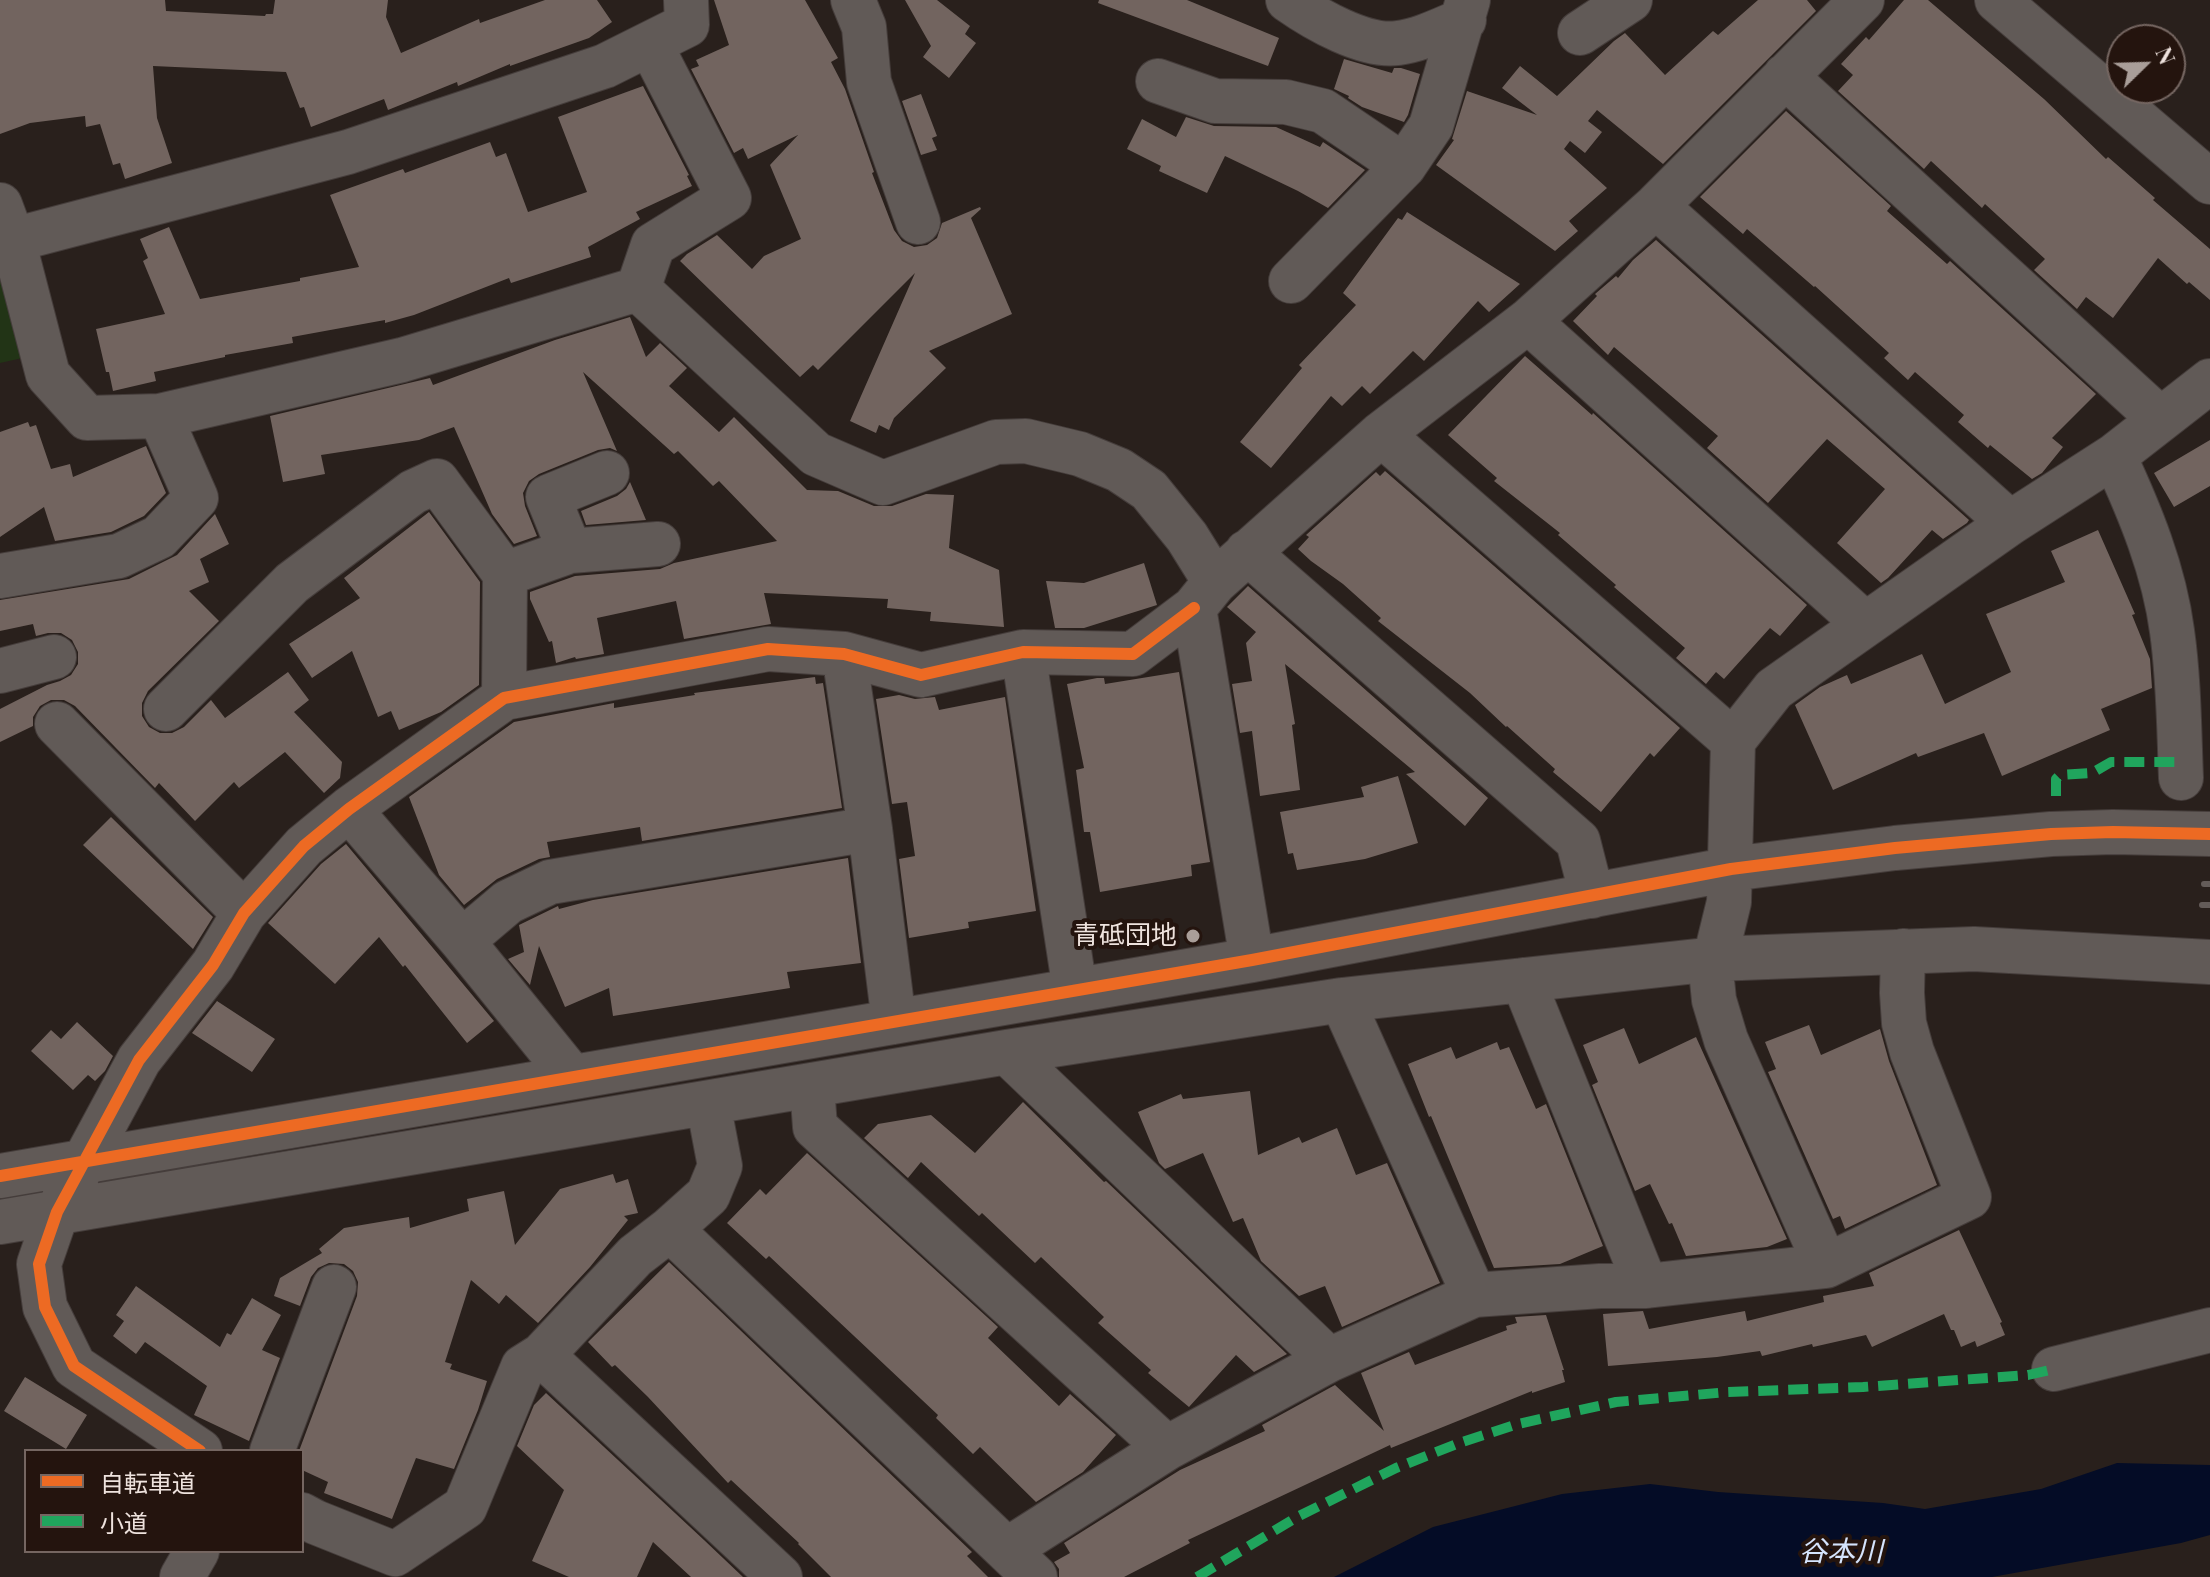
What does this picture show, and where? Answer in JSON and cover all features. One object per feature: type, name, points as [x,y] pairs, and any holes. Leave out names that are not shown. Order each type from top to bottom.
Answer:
[{"type":"street","points":[[638,289],[402,360],[160,416],[87,418],[48,375],[6,223],[348,152],[605,66],[687,25],[686,0]]},
{"type":"street","points":[[853,0],[864,27],[869,82],[918,222]]},
{"type":"street","points":[[1288,0],[1336,28],[1374,43],[1395,44],[1421,38],[1466,10]]},
{"type":"street","points":[[1580,33],[1630,0]]},
{"type":"street","points":[[197,1449],[74,1366],[45,1307],[39,1264],[57,1212],[139,1060],[213,965],[244,913],[304,846],[349,809],[504,698],[768,649],[844,654],[921,675],[1023,652],[1133,654],[1204,595],[1247,552],[1381,434],[1528,321],[1656,206],[1862,0]]},
{"type":"street","points":[[1997,0],[2210,182]]},
{"type":"street","points":[[1291,281],[1404,166],[1431,126],[1466,10]]},
{"type":"street","points":[[638,289],[653,245],[729,198],[650,44]]},
{"type":"street","points":[[1785,76],[2160,419]]},
{"type":"street","points":[[1158,81],[1215,101],[1286,102],[1323,111],[1404,166]]},
{"type":"street","points":[[1656,206],[2010,523]]},
{"type":"street","points":[[638,289],[816,454],[883,483],[996,442],[1026,441],[1080,454],[1119,470],[1149,490],[1187,537],[1204,595],[1252,960]]},
{"type":"street","points":[[1528,321],[1865,624]]},
{"type":"street","points":[[1826,1266],[1726,1040],[1714,1000],[1712,980],[1715,959],[1729,902],[1733,741],[1774,689],[2010,523],[2114,456],[2210,381]]},
{"type":"street","points":[[0,576],[119,556],[159,537],[196,498],[160,416]]},
{"type":"street","points":[[1381,434],[1733,741]]},
{"type":"street","points":[[2114,456],[2142,520],[2160,573],[2172,628],[2178,685],[2181,778]]},
{"type":"street","points":[[570,551],[548,497],[607,473]]},
{"type":"street","points":[[166,709],[292,583],[413,492],[437,481],[505,574],[504,698]]},
{"type":"street","points":[[505,574],[570,551],[658,544]]},
{"type":"street","points":[[1247,552],[1578,841],[1592,896]]},
{"type":"street","points":[[1023,652],[1075,990]]},
{"type":"street","points":[[844,654],[894,1022]]},
{"type":"street","points":[[0,671],[54,657]]},
{"type":"street","points":[[57,724],[244,913]]},
{"type":"street","points":[[349,809],[462,941],[572,1077]]},
{"type":"street","points":[[462,941],[508,902],[550,882],[870,829]]},
{"type":"street","points":[[0,1176],[1252,960],[1731,869],[1895,848],[2036,835],[2113,832],[2210,834]]},
{"type":"street","points":[[0,1222],[1007,1052],[1342,1000],[1715,959],[2001,950],[2210,962]]},
{"type":"street","points":[[670,1229],[1021,1563],[1167,1448],[1329,1360],[1474,1295],[1600,1286],[1646,1286],[1826,1266],[1969,1197],[1912,1052],[1904,1023],[1903,951]]},
{"type":"street","points":[[1523,980],[1646,1286]]},
{"type":"street","points":[[1342,1000],[1474,1295]]},
{"type":"street","points":[[1007,1052],[1329,1360]]},
{"type":"street","points":[[812,1086],[815,1127],[1167,1448]]},
{"type":"street","points":[[304,1516],[396,1566],[465,1507],[523,1367],[542,1355],[635,1256],[708,1195],[720,1166],[708,1103]]},
{"type":"street","points":[[273,1449],[334,1287]]},
{"type":"street","points":[[2054,1369],[2210,1330]]},
{"type":"street","points":[[542,1355],[780,1577]]},
{"type":"street","points":[[182,1577],[196,1553]]},
{"type":"green space","points":[[0,252],[36,355],[0,363]]},
{"type":"water","name":"谷本川","points":[[2117,1463],[2210,1465],[2210,1535],[1992,1577],[1334,1577],[1433,1527],[1562,1494],[1650,1484],[1925,1509],[2041,1489]]},
{"type":"building","points":[[0,0],[165,0],[166,11],[265,16],[273,14],[275,0],[388,0],[386,17],[401,53],[479,19],[480,23],[545,0],[597,0],[612,22],[589,38],[510,64],[458,86],[457,82],[388,110],[384,99],[311,127],[286,72],[153,66],[157,118],[172,163],[125,179],[120,163],[113,165],[100,124],[86,127],[85,116],[30,123],[0,134]]},
{"type":"building","points":[[714,0],[805,0],[838,58],[831,62],[845,89],[894,230],[902,241],[914,247],[927,245],[937,238],[942,223],[981,209],[971,218],[1012,314],[929,351],[946,368],[894,418],[889,430],[879,425],[876,433],[850,421],[915,273],[818,370],[813,365],[800,377],[680,261],[717,235],[752,269],[764,256],[801,239],[770,165],[798,135],[748,159],[743,148],[734,153],[691,69],[699,66],[696,60],[729,45]]},
{"type":"building","points":[[905,0],[937,0],[970,26],[965,34],[976,43],[949,78],[923,57],[931,46]]},
{"type":"building","points":[[1099,0],[1187,0],[1279,38],[1268,66],[1098,3]]},
{"type":"building","points":[[1758,0],[1807,0],[1816,11],[1663,164],[1597,110],[1588,121],[1602,132],[1585,153],[1570,141],[1564,149],[1607,188],[1569,221],[1578,231],[1555,251],[1436,165],[1454,140],[1467,91],[1537,115],[1502,88],[1520,66],[1557,96],[1625,33],[1665,75],[1713,31],[1718,35]]},
{"type":"building","points":[[1904,0],[1928,0],[2044,99],[2106,159],[2108,157],[2210,249],[2210,300],[2158,258],[2113,318],[2086,297],[2077,309],[2034,270],[2045,259],[1985,204],[1982,208],[1931,161],[1924,169],[1838,91],[1853,75],[1841,64],[1866,37],[1869,40]]},
{"type":"building","points":[[1344,59],[1392,73],[1394,68],[1401,68],[1420,74],[1404,122],[1362,107],[1334,89]]},
{"type":"building","points":[[643,86],[692,186],[636,212],[640,219],[588,247],[591,257],[511,283],[509,278],[414,315],[385,323],[385,320],[292,337],[293,343],[154,372],[156,381],[113,391],[96,329],[165,314],[143,261],[148,258],[140,239],[169,227],[200,299],[359,267],[330,195],[403,169],[405,173],[490,142],[496,157],[506,153],[528,212],[587,192],[558,117]]},
{"type":"building","points":[[921,94],[937,136],[932,138],[937,150],[921,155],[902,101]]},
{"type":"building","points":[[1786,111],[1891,206],[1887,211],[1947,264],[1950,261],[2096,394],[2052,438],[2063,447],[2042,473],[2032,479],[1990,445],[1988,448],[1958,422],[1964,415],[1915,372],[1908,380],[1884,358],[1889,353],[1815,286],[1747,229],[1743,234],[1700,197]]},
{"type":"building","points":[[1186,117],[1214,126],[1276,127],[1320,147],[1323,142],[1365,170],[1328,208],[1225,156],[1207,193],[1159,171],[1161,166],[1127,149],[1142,119],[1176,137]]},
{"type":"building","points":[[1407,212],[1520,284],[1489,312],[1478,301],[1424,361],[1413,351],[1370,394],[1362,386],[1342,406],[1331,396],[1271,468],[1240,442],[1302,368],[1299,365],[1356,305],[1343,293],[1398,218],[1402,220]]},
{"type":"building","points":[[1656,240],[1969,520],[1967,523],[1943,539],[1932,530],[1881,583],[1837,543],[1885,489],[1827,439],[1768,503],[1707,448],[1718,436],[1614,347],[1608,355],[1573,321],[1597,296],[1595,294],[1616,276],[1618,278]]},
{"type":"building","points":[[630,317],[646,357],[660,343],[687,368],[669,386],[719,432],[734,417],[807,490],[838,491],[874,506],[892,506],[926,494],[954,495],[949,548],[999,570],[1004,627],[930,621],[931,612],[887,608],[888,599],[764,593],[771,624],[684,639],[676,601],[597,618],[604,654],[556,663],[552,641],[549,642],[530,599],[530,592],[575,576],[660,569],[674,563],[777,541],[719,481],[713,486],[678,451],[674,454],[583,372],[617,451],[610,448],[598,450],[529,481],[523,493],[537,536],[514,544],[492,514],[454,427],[419,440],[321,455],[325,474],[283,482],[270,416],[430,378],[433,385],[555,340]]},
{"type":"building","points":[[1525,356],[1807,605],[1780,636],[1770,628],[1724,679],[1716,672],[1706,684],[1676,658],[1685,648],[1614,587],[1616,585],[1558,535],[1560,533],[1494,481],[1497,478],[1448,435]]},
{"type":"building","points":[[28,422],[30,427],[36,425],[51,469],[70,464],[73,477],[146,446],[166,493],[144,516],[111,532],[55,541],[44,507],[0,537],[0,432]]},
{"type":"building","points":[[2210,440],[2210,486],[2174,507],[2154,473]]},
{"type":"building","points":[[1385,471],[1680,728],[1654,757],[1650,753],[1601,812],[1553,772],[1555,769],[1470,693],[1378,621],[1381,618],[1298,549],[1309,537],[1306,535],[1376,472],[1380,476]]},
{"type":"building","points":[[630,482],[646,520],[586,525],[581,511],[617,496]]},
{"type":"building","points":[[429,512],[480,582],[479,685],[441,712],[399,730],[391,711],[378,717],[352,651],[312,678],[289,644],[360,598],[344,578]]},
{"type":"building","points":[[215,514],[229,544],[200,559],[209,582],[189,591],[219,621],[148,691],[142,703],[142,716],[149,727],[160,733],[172,733],[184,727],[211,700],[225,718],[288,672],[309,700],[294,712],[342,762],[340,778],[324,793],[285,752],[239,788],[234,782],[195,821],[159,783],[155,788],[75,706],[64,700],[51,700],[40,706],[33,717],[33,726],[0,742],[0,709],[71,675],[78,664],[78,652],[72,640],[61,633],[36,636],[33,624],[0,631],[0,600],[129,579],[177,555]]},
{"type":"building","points":[[2098,530],[2135,614],[2132,615],[2150,659],[2152,688],[2101,709],[2110,730],[2002,776],[1984,733],[1918,757],[1916,753],[1833,790],[1795,705],[1820,687],[1847,675],[1851,684],[1922,654],[1945,704],[2011,672],[1986,614],[2065,582],[2051,551]]},
{"type":"building","points":[[1144,563],[1157,605],[1084,628],[1055,628],[1046,581],[1084,583]]},
{"type":"building","points":[[1248,586],[1488,798],[1465,826],[1406,774],[1415,772],[1285,664],[1295,724],[1292,725],[1300,790],[1260,796],[1252,731],[1240,733],[1232,684],[1252,681],[1246,643],[1256,632],[1227,607]]},
{"type":"building","points":[[1179,672],[1210,862],[1191,865],[1192,876],[1100,892],[1090,832],[1084,832],[1076,770],[1084,768],[1067,684],[1104,678],[1105,684]]},
{"type":"building","points":[[815,677],[816,684],[823,683],[842,808],[642,841],[640,827],[547,842],[550,857],[497,879],[464,905],[439,875],[409,797],[514,722],[614,703],[614,708],[694,693]]},
{"type":"building","points":[[899,695],[915,699],[935,697],[939,710],[1005,697],[1036,911],[968,922],[969,928],[909,938],[899,859],[915,856],[907,802],[892,804],[876,699]]},
{"type":"building","points":[[1398,776],[1418,843],[1365,859],[1297,870],[1293,853],[1288,854],[1280,812],[1364,797],[1361,787]]},
{"type":"building","points":[[111,817],[213,917],[193,949],[83,845]]},
{"type":"building","points":[[346,844],[494,1021],[467,1043],[379,937],[335,984],[268,923],[321,864]]},
{"type":"building","points":[[848,858],[861,963],[787,972],[790,988],[613,1016],[609,988],[565,1007],[539,946],[530,985],[508,959],[524,952],[519,925],[558,906],[559,909],[593,900]]},
{"type":"building","points":[[217,1001],[275,1039],[252,1072],[192,1033]]},
{"type":"building","points":[[77,1022],[113,1056],[95,1081],[88,1075],[73,1090],[31,1051],[51,1030],[61,1039]]},
{"type":"building","points":[[1809,1025],[1821,1055],[1880,1029],[1889,1061],[1937,1185],[1845,1229],[1840,1216],[1833,1219],[1768,1072],[1776,1069],[1765,1042]]},
{"type":"building","points":[[1624,1028],[1639,1064],[1696,1037],[1787,1239],[1767,1247],[1686,1256],[1650,1184],[1635,1191],[1592,1085],[1598,1082],[1583,1045]]},
{"type":"building","points":[[1497,1042],[1500,1050],[1509,1047],[1536,1109],[1546,1104],[1603,1246],[1560,1264],[1494,1268],[1408,1064],[1451,1047],[1456,1059]]},
{"type":"building","points":[[1250,1091],[1258,1155],[1299,1137],[1302,1143],[1337,1128],[1356,1175],[1387,1163],[1440,1283],[1342,1327],[1325,1286],[1299,1296],[1261,1261],[1243,1218],[1233,1222],[1203,1153],[1165,1169],[1159,1163],[1138,1112],[1181,1094],[1183,1099]]},
{"type":"building","points":[[1023,1102],[1287,1354],[1254,1372],[1236,1355],[1189,1407],[1148,1373],[1151,1370],[1098,1323],[1104,1317],[1041,1257],[1035,1263],[921,1162],[908,1178],[864,1138],[878,1124],[931,1115],[975,1153]]},
{"type":"building","points":[[807,1153],[998,1327],[988,1338],[1059,1406],[1070,1394],[1116,1435],[1083,1472],[1036,1502],[980,1447],[973,1454],[936,1418],[938,1415],[769,1256],[766,1259],[727,1223],[760,1189],[766,1195]]},
{"type":"building","points":[[613,1174],[616,1183],[628,1179],[638,1213],[624,1216],[628,1220],[538,1323],[506,1295],[499,1304],[471,1280],[445,1362],[452,1364],[450,1369],[487,1381],[454,1469],[416,1458],[392,1519],[324,1493],[328,1482],[304,1471],[304,1449],[300,1449],[357,1296],[358,1282],[353,1271],[344,1264],[329,1263],[318,1268],[311,1277],[300,1306],[274,1296],[280,1278],[322,1253],[319,1249],[344,1228],[409,1217],[410,1228],[469,1211],[467,1199],[504,1191],[515,1245],[560,1189]]},
{"type":"building","points":[[1959,1230],[2002,1322],[2005,1335],[1977,1347],[1975,1341],[1961,1347],[1944,1314],[1872,1347],[1866,1335],[1762,1356],[1760,1351],[1608,1366],[1603,1314],[1643,1311],[1649,1329],[1745,1311],[1747,1321],[1824,1302],[1823,1296],[1874,1286],[1869,1273]]},
{"type":"building","points":[[669,1262],[972,1552],[967,1556],[988,1577],[831,1577],[731,1480],[728,1483],[648,1397],[588,1342]]},
{"type":"building","points":[[136,1286],[220,1347],[227,1333],[231,1335],[252,1298],[281,1315],[262,1350],[280,1358],[249,1441],[194,1415],[207,1386],[145,1342],[136,1354],[113,1336],[124,1321],[116,1315]]},
{"type":"building","points":[[1546,1315],[1565,1382],[1532,1391],[1391,1448],[1390,1445],[1188,1540],[1190,1543],[1124,1577],[1059,1577],[1059,1569],[1054,1562],[1070,1553],[1064,1543],[1180,1470],[1265,1431],[1262,1425],[1335,1385],[1384,1431],[1361,1373],[1409,1352],[1415,1365],[1507,1330],[1506,1326],[1517,1323],[1515,1317]]},
{"type":"building","points":[[25,1377],[87,1415],[66,1449],[4,1411]]},
{"type":"building","points":[[546,1393],[743,1577],[691,1577],[653,1542],[637,1577],[569,1577],[532,1561],[564,1490],[517,1446],[534,1405]]},
{"type":"railway","points":[[2204,884],[2210,884]]},
{"type":"railway","points":[[2202,905],[2210,905]]},
{"type":"marked path","points":[[2056,796],[2056,779],[2060,775],[2092,773],[2111,762],[2181,762]]},
{"type":"marked path","points":[[1197,1577],[1299,1516],[1396,1468],[1518,1424],[1616,1402],[1728,1392],[1863,1387],[2028,1375],[2054,1369]]},
{"type":"cycle path","points":[[197,1449],[74,1366],[45,1307],[39,1264],[57,1212],[139,1060],[213,965],[244,913],[304,846],[349,809],[504,698],[768,649],[844,654],[921,675],[1023,652],[1133,654],[1194,608]]},
{"type":"cycle path","points":[[0,1176],[1252,960],[1731,869],[1895,848],[2051,834],[2210,834]]},
{"type":"place","name":"青砥団地","points":[[1193,936]]}]
